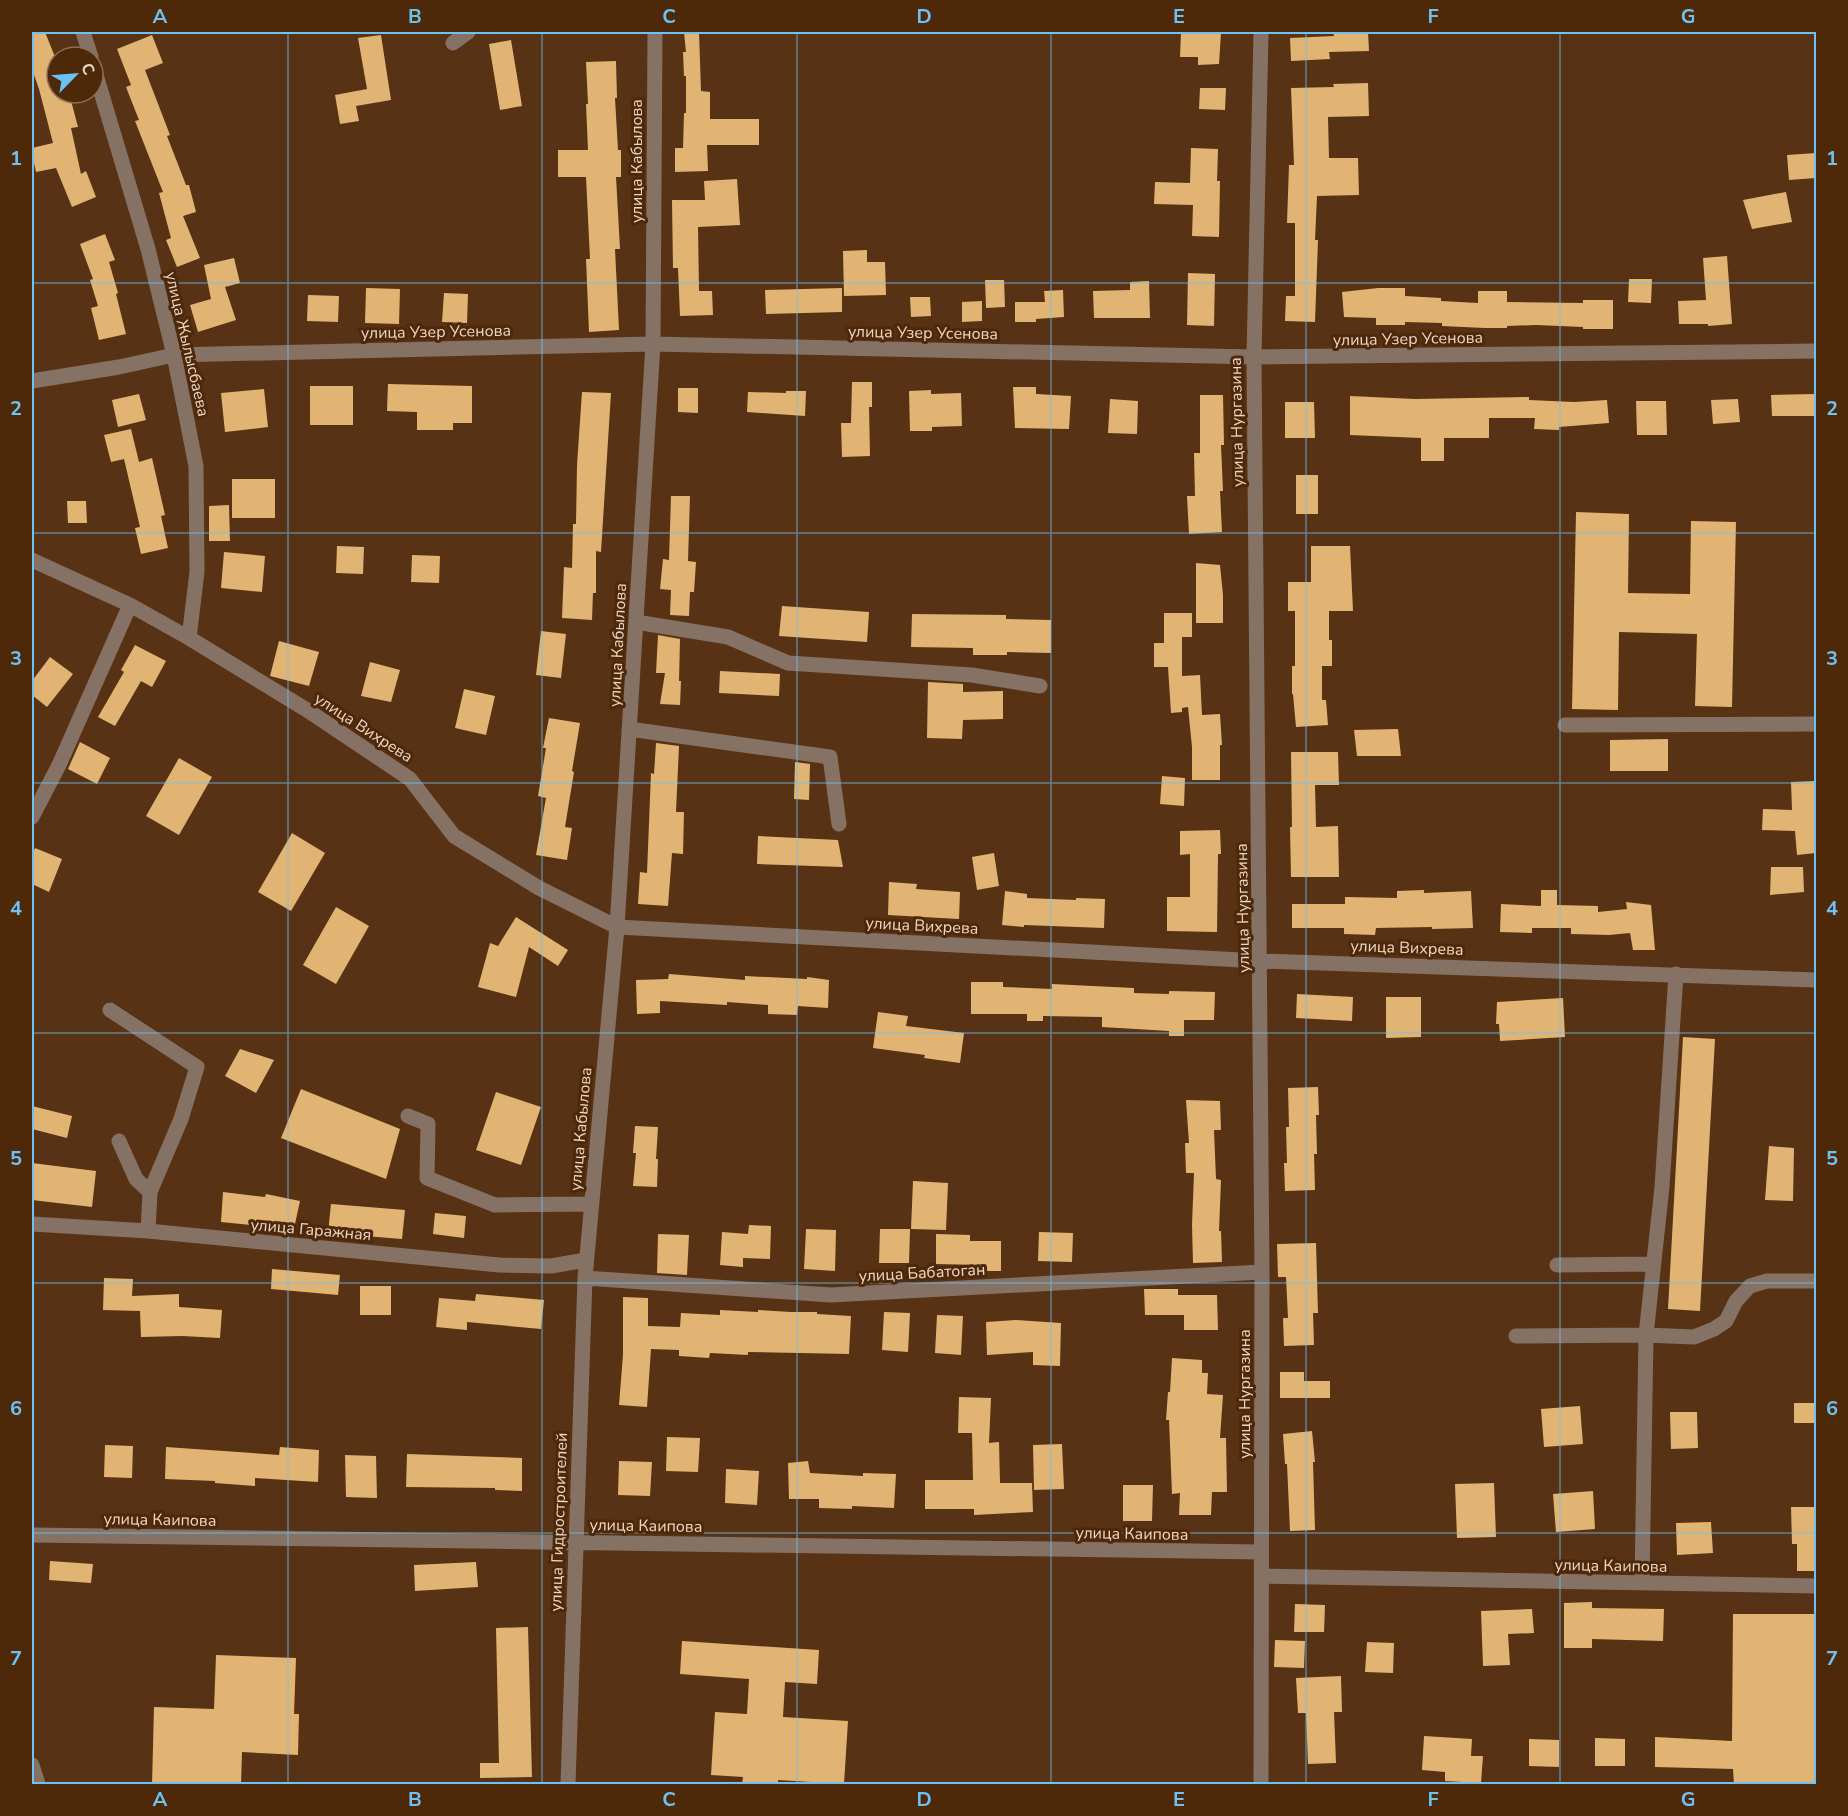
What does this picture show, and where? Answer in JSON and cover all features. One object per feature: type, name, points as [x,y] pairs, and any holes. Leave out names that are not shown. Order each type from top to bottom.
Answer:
[{"type":"street","points":[[453,43],[468,32]]},
{"type":"street","name":"улица Кабылова","points":[[586,1260],[618,927],[653,344],[655,32]]},
{"type":"street","name":"улица Нургазина","points":[[1261,1785],[1262,1272],[1254,357],[1262,32]]},
{"type":"street","name":"улица Жылысбаева","points":[[105,105],[148,249],[174,355],[196,466],[197,572],[189,638]]},
{"type":"street","name":"улица Узер Усенова","points":[[32,381],[174,355],[653,344],[1254,357],[1816,351]]},
{"type":"street","name":"улица Вихрева","points":[[32,560],[129,604],[307,710],[410,778],[454,836],[539,888],[618,927],[1260,961],[1816,980]]},
{"type":"street","points":[[32,817],[59,765],[129,604]]},
{"type":"street","points":[[636,622],[728,637],[788,663],[972,675],[1040,687]]},
{"type":"street","points":[[1565,725],[1816,724]]},
{"type":"street","points":[[630,729],[830,757],[839,824]]},
{"type":"street","points":[[1642,1583],[1646,1335],[1662,1187],[1676,974]]},
{"type":"street","points":[[110,1010],[197,1067],[181,1119],[150,1192],[147,1231]]},
{"type":"street","points":[[408,1116],[428,1124],[427,1179],[495,1205],[591,1204]]},
{"type":"street","points":[[119,1141],[136,1179],[150,1192]]},
{"type":"street","name":"улица Гаражная","points":[[32,1224],[147,1231],[499,1265],[551,1266],[586,1260]]},
{"type":"street","name":"улица Гидростроителей","points":[[568,1785],[586,1260]]},
{"type":"street","points":[[1557,1264],[1653,1264]]},
{"type":"street","name":"улица Бабатоган","points":[[585,1278],[831,1295],[1262,1272]]},
{"type":"street","points":[[1516,1336],[1694,1337],[1726,1321],[1737,1301],[1750,1286],[1767,1281],[1816,1281]]},
{"type":"street","name":"улица Каипова","points":[[32,1535],[1261,1552]]},
{"type":"street","name":"улица Каипова","points":[[1262,1576],[1816,1586]]},
{"type":"street","points":[[32,1765],[38,1785]]},
{"type":"building","points":[[32,32],[45,32],[50,45],[45,45],[45,105],[72,105],[78,127],[71,128],[81,174],[86,171],[96,197],[72,207],[56,168],[36,172],[32,148],[53,143],[32,69]]},
{"type":"building","points":[[684,32],[699,32],[701,91],[710,92],[710,119],[759,119],[759,145],[707,145],[708,171],[675,172],[675,148],[683,148],[684,113],[686,113]]},
{"type":"building","points":[[1181,32],[1221,33],[1219,64],[1198,65],[1198,57],[1180,57]]},
{"type":"building","points":[[1333,32],[1368,32],[1369,51],[1329,52],[1330,59],[1291,61],[1290,38],[1334,36]]},
{"type":"building","points":[[152,35],[163,63],[145,70],[170,135],[167,136],[186,185],[189,185],[196,212],[183,216],[200,258],[177,267],[166,240],[171,238],[159,193],[163,192],[135,121],[139,120],[126,87],[131,85],[117,49]]},
{"type":"building","points":[[381,35],[391,100],[356,106],[359,121],[340,124],[335,95],[367,89],[358,38]]},
{"type":"building","points":[[511,40],[522,106],[500,110],[489,44]]},
{"type":"building","points":[[616,61],[617,98],[615,98],[618,150],[621,150],[621,177],[616,177],[620,249],[615,249],[619,330],[589,332],[586,259],[590,259],[586,177],[558,177],[558,150],[588,150],[586,62]]},
{"type":"building","points":[[1368,83],[1369,116],[1328,117],[1329,158],[1358,158],[1359,195],[1317,196],[1315,322],[1285,321],[1286,296],[1295,296],[1295,223],[1287,223],[1289,165],[1294,165],[1291,88]]},
{"type":"building","points":[[1200,88],[1226,88],[1225,110],[1199,109]]},
{"type":"building","points":[[1191,148],[1218,149],[1219,237],[1192,236],[1193,205],[1154,204],[1155,182],[1190,183]]},
{"type":"building","points":[[1816,153],[1816,178],[1789,180],[1787,155]]},
{"type":"building","points":[[737,179],[740,225],[698,227],[699,291],[712,291],[713,315],[680,316],[678,268],[673,268],[672,200],[705,200],[704,181]]},
{"type":"building","points":[[1786,192],[1792,222],[1752,229],[1743,200]]},
{"type":"building","points":[[105,234],[115,260],[109,262],[126,334],[99,340],[91,308],[98,306],[90,280],[93,279],[80,244]]},
{"type":"building","points":[[867,250],[867,262],[885,262],[886,295],[844,296],[843,251]]},
{"type":"building","points":[[1727,256],[1732,324],[1708,326],[1708,324],[1679,324],[1678,301],[1706,300],[1703,258]]},
{"type":"building","points":[[234,258],[240,283],[225,287],[236,320],[198,332],[190,305],[211,299],[204,265]]},
{"type":"building","points":[[1188,273],[1215,274],[1214,326],[1187,325]]},
{"type":"building","points":[[1629,279],[1652,279],[1651,303],[1628,302]]},
{"type":"building","points":[[985,280],[1004,280],[1005,307],[986,308]]},
{"type":"building","points":[[1149,281],[1150,318],[1094,318],[1093,291],[1130,290],[1130,282]]},
{"type":"building","points":[[366,288],[400,289],[399,324],[365,323]]},
{"type":"building","points":[[842,288],[842,312],[766,314],[765,290]]},
{"type":"building","points":[[1405,288],[1405,296],[1478,303],[1478,291],[1507,291],[1507,302],[1583,303],[1583,300],[1613,300],[1613,329],[1536,325],[1485,328],[1405,322],[1405,325],[1376,325],[1376,318],[1344,317],[1342,292]]},
{"type":"building","points":[[1063,290],[1064,317],[1036,319],[1036,322],[1015,322],[1015,302],[1045,302],[1044,291]]},
{"type":"building","points":[[444,293],[468,294],[467,323],[442,322]]},
{"type":"building","points":[[308,295],[339,296],[338,322],[307,321]]},
{"type":"building","points":[[910,297],[930,297],[931,316],[911,317]]},
{"type":"building","points":[[982,301],[982,321],[962,322],[962,302]]},
{"type":"building","points":[[852,382],[872,382],[872,407],[869,407],[870,456],[842,457],[841,423],[851,423]]},
{"type":"building","points":[[388,384],[472,386],[472,423],[453,423],[453,430],[417,430],[417,412],[387,411]]},
{"type":"building","points":[[310,386],[353,386],[353,425],[310,425]]},
{"type":"building","points":[[1013,387],[1036,387],[1036,394],[1071,396],[1069,429],[1015,428]]},
{"type":"building","points":[[678,388],[698,388],[698,413],[678,412]]},
{"type":"building","points":[[264,389],[268,427],[225,432],[221,393]]},
{"type":"building","points":[[931,390],[931,394],[961,393],[962,426],[932,427],[932,431],[910,431],[909,391]]},
{"type":"building","points":[[786,391],[806,391],[805,416],[747,412],[748,392],[786,393]]},
{"type":"building","points":[[582,392],[611,393],[601,552],[596,551],[596,593],[593,593],[592,620],[562,618],[564,567],[572,568],[573,524],[576,524]]},
{"type":"building","points":[[139,394],[146,420],[118,427],[112,400]]},
{"type":"building","points":[[1816,394],[1816,416],[1772,416],[1771,395]]},
{"type":"building","points":[[1200,395],[1223,395],[1224,445],[1221,445],[1223,491],[1220,491],[1222,532],[1189,534],[1187,496],[1195,496],[1194,453],[1200,453]]},
{"type":"building","points":[[1350,396],[1415,399],[1529,397],[1529,400],[1574,402],[1607,400],[1609,423],[1559,427],[1559,430],[1534,429],[1535,418],[1489,418],[1489,438],[1444,438],[1444,461],[1421,461],[1421,438],[1350,435]]},
{"type":"building","points":[[1110,399],[1138,401],[1137,434],[1108,433]]},
{"type":"building","points":[[1738,399],[1740,422],[1713,424],[1711,400]]},
{"type":"building","points":[[1636,401],[1666,401],[1667,435],[1637,435]]},
{"type":"building","points":[[1285,402],[1314,402],[1315,438],[1285,438]]},
{"type":"building","points":[[131,429],[139,462],[152,458],[165,515],[161,516],[168,548],[141,554],[135,528],[140,527],[124,459],[111,462],[104,435]]},
{"type":"building","points":[[1296,475],[1318,475],[1318,514],[1296,514]]},
{"type":"building","points":[[232,479],[275,479],[275,518],[232,518]]},
{"type":"building","points":[[671,496],[690,496],[688,561],[696,562],[694,592],[690,592],[689,616],[670,615],[671,590],[660,589],[663,559],[669,560]]},
{"type":"building","points":[[67,501],[86,501],[87,523],[68,523]]},
{"type":"building","points":[[229,505],[230,541],[209,541],[209,506]]},
{"type":"building","points":[[1576,512],[1629,514],[1628,593],[1690,594],[1691,521],[1736,522],[1732,707],[1695,706],[1697,634],[1619,632],[1618,710],[1572,709]]},
{"type":"building","points":[[337,546],[364,547],[363,574],[336,573]]},
{"type":"building","points":[[1311,546],[1350,546],[1353,611],[1329,611],[1332,666],[1322,666],[1322,700],[1326,700],[1328,725],[1296,727],[1292,694],[1292,666],[1295,666],[1295,611],[1288,611],[1288,582],[1311,582]]},
{"type":"building","points":[[224,552],[265,556],[262,592],[221,588]]},
{"type":"building","points":[[412,555],[440,556],[439,583],[411,582]]},
{"type":"building","points":[[1196,563],[1220,565],[1223,623],[1196,623]]},
{"type":"building","points":[[782,606],[869,612],[867,642],[779,636]]},
{"type":"building","points":[[1164,613],[1192,613],[1192,637],[1182,637],[1182,676],[1200,675],[1202,715],[1220,714],[1222,745],[1220,745],[1220,780],[1192,780],[1192,747],[1188,707],[1182,708],[1182,712],[1171,713],[1168,667],[1154,667],[1154,643],[1164,643]]},
{"type":"building","points":[[912,614],[1006,615],[1006,619],[1051,620],[1051,653],[1007,652],[1007,655],[973,655],[973,648],[911,647]]},
{"type":"building","points":[[541,631],[566,634],[561,678],[536,675]]},
{"type":"building","points":[[658,635],[680,639],[680,705],[660,704],[665,673],[656,673]]},
{"type":"building","points":[[279,641],[319,652],[309,686],[270,676]]},
{"type":"building","points":[[135,645],[166,661],[152,687],[141,681],[115,726],[98,717],[124,672],[121,670]]},
{"type":"building","points":[[50,657],[73,674],[47,707],[32,695],[32,681]]},
{"type":"building","points":[[370,662],[400,670],[391,702],[361,696]]},
{"type":"building","points":[[720,671],[780,674],[779,696],[719,693]]},
{"type":"building","points":[[928,682],[963,684],[963,692],[1003,691],[1003,719],[963,720],[962,739],[927,738]]},
{"type":"building","points":[[464,689],[495,696],[486,735],[455,728]]},
{"type":"building","points":[[549,718],[580,723],[565,827],[572,828],[567,860],[536,855],[546,798],[538,796]]},
{"type":"building","points":[[1398,729],[1401,756],[1357,756],[1354,730]]},
{"type":"building","points":[[1668,739],[1668,771],[1610,771],[1610,740]]},
{"type":"building","points":[[80,742],[110,758],[97,784],[68,769]]},
{"type":"building","points":[[656,743],[679,746],[676,812],[684,812],[683,854],[672,853],[668,906],[638,904],[640,872],[647,873],[651,773],[654,774]]},
{"type":"building","points":[[1291,752],[1338,752],[1339,785],[1315,785],[1316,827],[1338,826],[1339,877],[1291,877]]},
{"type":"building","points":[[179,758],[212,777],[179,835],[146,816]]},
{"type":"building","points":[[795,762],[810,764],[809,800],[794,799]]},
{"type":"building","points":[[1162,776],[1185,778],[1184,806],[1160,804]]},
{"type":"building","points":[[1816,781],[1816,853],[1797,855],[1795,831],[1762,830],[1763,809],[1792,810],[1791,782]]},
{"type":"building","points":[[1220,830],[1217,932],[1167,931],[1167,897],[1190,897],[1190,854],[1180,855],[1180,831]]},
{"type":"building","points":[[292,833],[325,853],[291,911],[258,892]]},
{"type":"building","points":[[758,836],[838,840],[843,867],[757,864]]},
{"type":"building","points":[[35,848],[62,859],[49,892],[32,884],[32,856]]},
{"type":"building","points":[[994,853],[999,886],[977,890],[972,857]]},
{"type":"building","points":[[1771,867],[1803,867],[1804,892],[1770,895]]},
{"type":"building","points":[[889,882],[917,884],[916,889],[960,892],[959,919],[888,915]]},
{"type":"building","points":[[1424,890],[1424,893],[1471,891],[1473,928],[1376,928],[1375,935],[1344,934],[1344,928],[1292,928],[1292,904],[1345,904],[1345,897],[1397,898],[1397,891]]},
{"type":"building","points":[[1541,890],[1557,890],[1557,905],[1598,906],[1598,912],[1627,909],[1626,902],[1651,905],[1655,950],[1633,950],[1630,933],[1571,934],[1571,928],[1532,928],[1532,933],[1500,932],[1501,904],[1541,906]]},
{"type":"building","points":[[1005,891],[1027,894],[1027,898],[1105,899],[1104,928],[1002,925]]},
{"type":"building","points":[[336,907],[369,926],[336,984],[303,965]]},
{"type":"building","points":[[516,917],[568,950],[558,966],[529,947],[516,997],[478,987],[490,943],[498,946]]},
{"type":"building","points":[[669,974],[745,980],[745,976],[807,979],[807,977],[829,980],[828,1008],[798,1006],[797,1015],[768,1014],[768,1005],[660,1001],[660,1013],[637,1014],[636,980],[668,979]]},
{"type":"building","points":[[971,982],[1003,982],[1003,987],[1052,989],[1052,984],[1134,988],[1134,993],[1215,992],[1214,1020],[1184,1020],[1184,1036],[1169,1036],[1169,1031],[1102,1027],[1102,1017],[1043,1016],[1043,1021],[1027,1021],[1027,1014],[971,1014]]},
{"type":"building","points":[[1297,994],[1353,997],[1352,1021],[1296,1018]]},
{"type":"building","points":[[1386,997],[1421,997],[1421,1037],[1386,1038]]},
{"type":"building","points":[[1563,998],[1565,1037],[1500,1041],[1499,1024],[1496,1024],[1497,1002]]},
{"type":"building","points":[[878,1012],[908,1016],[906,1026],[964,1033],[960,1063],[924,1058],[925,1055],[873,1048]]},
{"type":"building","points":[[1683,1037],[1715,1039],[1700,1311],[1668,1309]]},
{"type":"building","points":[[240,1049],[274,1060],[256,1093],[225,1076]]},
{"type":"building","points":[[1318,1087],[1317,1154],[1314,1154],[1315,1190],[1285,1191],[1286,1127],[1289,1127],[1288,1088]]},
{"type":"building","points":[[301,1089],[400,1129],[386,1179],[281,1138]]},
{"type":"building","points":[[496,1092],[541,1107],[521,1165],[476,1150]]},
{"type":"building","points":[[1186,1100],[1220,1101],[1221,1130],[1214,1130],[1216,1179],[1221,1180],[1219,1231],[1221,1231],[1222,1262],[1193,1263],[1194,1173],[1186,1173],[1185,1143],[1189,1143]]},
{"type":"building","points":[[32,1106],[72,1116],[67,1138],[32,1129]]},
{"type":"building","points":[[635,1126],[658,1127],[657,1187],[633,1186],[636,1153],[633,1153]]},
{"type":"building","points":[[1769,1146],[1794,1148],[1793,1201],[1765,1200]]},
{"type":"building","points":[[32,1163],[96,1171],[92,1207],[32,1200]]},
{"type":"building","points":[[913,1181],[948,1183],[946,1230],[911,1229]]},
{"type":"building","points":[[223,1192],[265,1197],[266,1194],[300,1201],[293,1233],[221,1222]]},
{"type":"building","points":[[331,1204],[405,1210],[402,1239],[328,1233]]},
{"type":"building","points":[[435,1213],[466,1216],[464,1238],[433,1234]]},
{"type":"building","points":[[749,1225],[771,1226],[770,1259],[743,1258],[743,1267],[720,1265],[722,1232],[748,1234]]},
{"type":"building","points":[[806,1229],[836,1230],[835,1271],[804,1269]]},
{"type":"building","points":[[880,1229],[910,1229],[909,1263],[879,1263]]},
{"type":"building","points":[[1039,1232],[1073,1233],[1072,1262],[1038,1261]]},
{"type":"building","points":[[658,1234],[689,1235],[687,1275],[657,1273]]},
{"type":"building","points":[[936,1234],[970,1235],[970,1241],[1001,1241],[1001,1271],[983,1271],[982,1265],[936,1264]]},
{"type":"building","points":[[1316,1243],[1318,1313],[1313,1313],[1314,1345],[1284,1346],[1283,1318],[1288,1318],[1286,1277],[1278,1277],[1277,1244]]},
{"type":"building","points":[[272,1269],[340,1275],[338,1295],[271,1289]]},
{"type":"building","points":[[104,1278],[133,1279],[132,1296],[179,1294],[179,1307],[222,1310],[220,1338],[141,1337],[140,1311],[103,1310]]},
{"type":"building","points":[[360,1286],[391,1286],[391,1315],[360,1315]]},
{"type":"building","points":[[1144,1289],[1178,1289],[1178,1295],[1217,1295],[1218,1330],[1184,1330],[1184,1315],[1145,1315]]},
{"type":"building","points":[[476,1294],[544,1300],[541,1329],[467,1322],[467,1330],[436,1327],[439,1298],[475,1301]]},
{"type":"building","points":[[623,1297],[648,1298],[648,1326],[680,1327],[681,1313],[720,1315],[720,1310],[817,1312],[817,1314],[851,1316],[849,1354],[710,1353],[709,1358],[679,1356],[679,1350],[651,1349],[647,1407],[619,1405],[623,1355]]},
{"type":"building","points":[[884,1312],[910,1313],[908,1352],[882,1350]]},
{"type":"building","points":[[937,1315],[963,1316],[961,1355],[935,1353]]},
{"type":"building","points":[[1016,1320],[1061,1323],[1060,1366],[1033,1365],[1033,1352],[987,1355],[986,1322]]},
{"type":"building","points":[[1172,1358],[1202,1360],[1202,1373],[1208,1373],[1207,1394],[1223,1395],[1220,1438],[1226,1438],[1227,1492],[1212,1492],[1211,1515],[1179,1515],[1180,1493],[1172,1494],[1169,1420],[1166,1420]]},
{"type":"building","points":[[1280,1372],[1304,1372],[1304,1381],[1330,1381],[1330,1398],[1280,1398]]},
{"type":"building","points":[[959,1397],[991,1398],[989,1443],[999,1442],[1000,1483],[1032,1483],[1033,1512],[974,1515],[974,1509],[925,1509],[925,1480],[973,1480],[972,1433],[958,1433]]},
{"type":"building","points":[[1794,1403],[1816,1403],[1816,1423],[1794,1423]]},
{"type":"building","points":[[1580,1406],[1583,1444],[1544,1447],[1541,1409]]},
{"type":"building","points":[[1670,1412],[1697,1412],[1698,1448],[1671,1449]]},
{"type":"building","points":[[1312,1431],[1315,1462],[1313,1462],[1315,1530],[1290,1531],[1287,1464],[1285,1464],[1283,1434]]},
{"type":"building","points":[[667,1437],[700,1438],[698,1472],[666,1471]]},
{"type":"building","points":[[1062,1444],[1064,1489],[1034,1490],[1033,1445]]},
{"type":"building","points":[[105,1445],[133,1446],[132,1478],[104,1477]]},
{"type":"building","points":[[166,1447],[279,1455],[280,1447],[319,1450],[318,1482],[255,1478],[255,1486],[215,1483],[215,1481],[165,1479]]},
{"type":"building","points":[[407,1454],[522,1458],[522,1491],[495,1490],[495,1488],[406,1487]]},
{"type":"building","points":[[345,1455],[376,1456],[377,1498],[346,1497]]},
{"type":"building","points":[[619,1461],[652,1462],[650,1496],[618,1495]]},
{"type":"building","points":[[808,1461],[810,1473],[863,1476],[863,1473],[896,1474],[894,1508],[852,1506],[852,1509],[819,1508],[819,1499],[789,1499],[788,1463]]},
{"type":"building","points":[[726,1469],[759,1471],[757,1505],[725,1503]]},
{"type":"building","points":[[1494,1483],[1496,1537],[1457,1538],[1455,1484]]},
{"type":"building","points":[[1123,1485],[1153,1485],[1152,1521],[1123,1521]]},
{"type":"building","points":[[1593,1491],[1595,1529],[1556,1532],[1553,1494]]},
{"type":"building","points":[[1791,1507],[1816,1507],[1816,1571],[1797,1571],[1797,1544],[1792,1544]]},
{"type":"building","points":[[1711,1522],[1713,1553],[1677,1555],[1676,1523]]},
{"type":"building","points":[[50,1561],[93,1564],[91,1583],[49,1580]]},
{"type":"building","points":[[476,1562],[478,1587],[415,1591],[414,1565]]},
{"type":"building","points":[[1592,1602],[1592,1608],[1664,1609],[1663,1641],[1592,1639],[1592,1648],[1564,1648],[1564,1603]]},
{"type":"building","points":[[1295,1604],[1325,1605],[1324,1632],[1294,1632]]},
{"type":"building","points":[[1532,1609],[1534,1633],[1508,1634],[1510,1665],[1483,1666],[1481,1611]]},
{"type":"building","points":[[1733,1614],[1816,1614],[1816,1785],[1734,1785],[1733,1769],[1655,1767],[1655,1737],[1732,1741]]},
{"type":"building","points":[[528,1627],[532,1777],[480,1778],[480,1763],[499,1763],[496,1628]]},
{"type":"building","points":[[1275,1640],[1305,1641],[1304,1668],[1274,1667]]},
{"type":"building","points":[[682,1641],[819,1650],[817,1684],[785,1682],[783,1717],[848,1721],[844,1784],[778,1780],[778,1785],[742,1785],[743,1777],[711,1775],[715,1712],[747,1714],[749,1679],[680,1674]]},
{"type":"building","points":[[1367,1642],[1394,1643],[1393,1673],[1365,1672]]},
{"type":"building","points":[[216,1655],[296,1658],[294,1714],[299,1714],[298,1755],[242,1752],[241,1785],[152,1785],[154,1707],[214,1709]]},
{"type":"building","points":[[1341,1676],[1342,1712],[1334,1712],[1336,1763],[1308,1764],[1306,1713],[1298,1713],[1296,1678]]},
{"type":"building","points":[[1424,1736],[1472,1739],[1471,1756],[1483,1756],[1481,1783],[1445,1781],[1445,1772],[1422,1770]]},
{"type":"building","points":[[1595,1738],[1625,1739],[1625,1766],[1595,1766]]},
{"type":"building","points":[[1529,1739],[1559,1740],[1559,1767],[1529,1766]]}]
